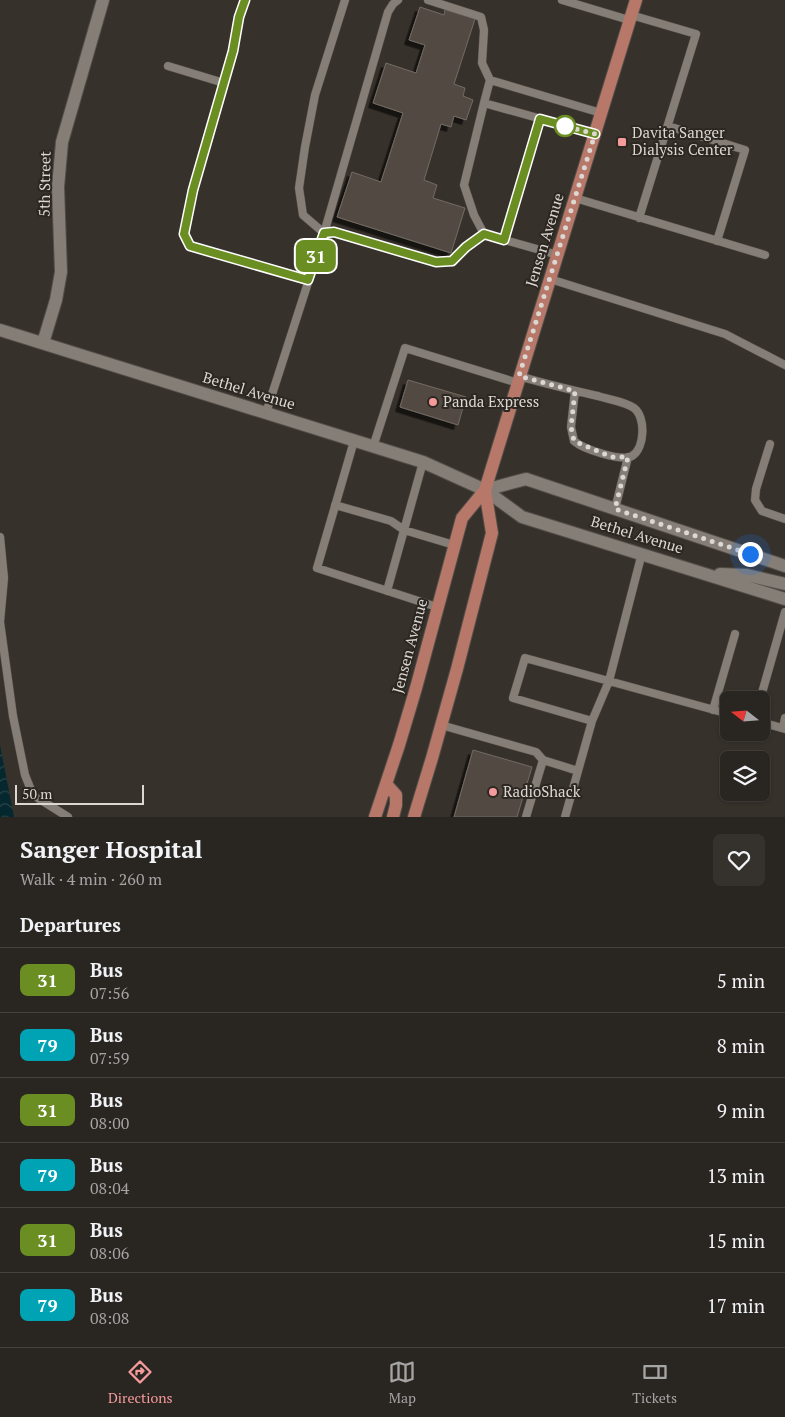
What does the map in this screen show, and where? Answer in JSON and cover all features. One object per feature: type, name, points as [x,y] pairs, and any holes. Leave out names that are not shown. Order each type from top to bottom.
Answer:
[{"type":"main road","name":"5th Street","points":[[43,343],[56,300],[61,272],[58,187],[62,142],[103,0]]},
{"type":"main road","name":"Jensen Avenue","points":[[375,817],[399,745],[462,518],[485,490],[636,0]]},
{"type":"main road","name":"Bethel Avenue","points":[[0,330],[423,462],[485,490],[522,517],[785,599]]},
{"type":"main road","name":"Bethel Avenue","points":[[485,490],[526,479],[785,566]]},
{"type":"main road","name":"Jensen Avenue","points":[[414,817],[441,725],[492,532],[485,490]]},
{"type":"main road","points":[[703,573],[747,575],[785,584]]},
{"type":"main road","points":[[386,784],[396,795],[393,817]]},
{"type":"lane","points":[[245,0],[224,83],[193,190],[184,234],[190,246],[308,280]]},
{"type":"lane","points":[[345,0],[316,95],[305,147],[299,188],[303,215],[324,233],[334,232],[436,262],[452,261],[466,247],[484,234]]},
{"type":"lane","points":[[266,413],[324,233],[388,12],[398,0]]},
{"type":"lane","points":[[428,0],[481,17],[484,30],[482,63],[490,80],[464,185],[474,215],[484,234],[558,255]]},
{"type":"lane","points":[[562,0],[696,34],[639,218]]},
{"type":"lane","points":[[168,66],[224,83]]},
{"type":"lane","points":[[490,80],[601,113]]},
{"type":"lane","points":[[484,103],[595,134]]},
{"type":"lane","points":[[504,240],[540,119]]},
{"type":"lane","points":[[668,126],[745,150],[717,241]]},
{"type":"lane","points":[[575,198],[765,255]]},
{"type":"lane","points":[[550,279],[725,334],[785,365]]},
{"type":"lane","points":[[373,446],[405,348],[518,379],[575,391],[628,405],[641,414],[643,433],[638,451],[628,457],[612,457],[574,441],[571,427],[575,391]]},
{"type":"lane","points":[[354,441],[317,568],[438,607]]},
{"type":"lane","points":[[770,444],[756,489],[755,500],[762,511],[785,519]]},
{"type":"lane","points":[[615,509],[628,457]]},
{"type":"lane","points":[[387,591],[423,462]]},
{"type":"lane","points":[[335,505],[391,521],[404,530],[454,545]]},
{"type":"lane","points":[[0,537],[4,578],[0,622],[13,716],[25,775],[33,795],[68,817]]},
{"type":"lane","points":[[565,817],[592,721],[609,681],[642,553]]},
{"type":"lane","points":[[763,691],[785,612]]},
{"type":"lane","points":[[713,710],[734,634]]},
{"type":"lane","points":[[592,721],[514,698],[525,658],[720,712]]},
{"type":"lane","points":[[770,724],[784,728],[785,718]]},
{"type":"lane","points":[[441,725],[536,752],[543,760],[578,771]]},
{"type":"lane","points":[[526,817],[543,760]]},
{"type":"water","points":[[0,745],[14,817],[0,817]]},
{"type":"building","points":[[420,7],[444,15],[445,10],[475,19],[454,84],[465,88],[463,96],[473,100],[466,120],[454,116],[451,127],[441,124],[424,180],[437,185],[433,198],[465,208],[451,253],[337,217],[352,172],[381,182],[403,113],[373,103],[386,63],[416,73],[425,45],[409,40]]},
{"type":"building","name":"Panda Express","points":[[408,380],[466,397],[458,425],[400,407]]},
{"type":"building","name":"RadioShack","points":[[473,750],[532,767],[517,817],[454,817]]},
{"type":"bus line","name":"31","points":[[245,0],[239,17],[233,51],[193,190],[184,234],[190,246],[308,280],[324,233],[334,232],[436,262],[452,261],[466,247],[484,234],[504,240],[540,119],[595,134]]},
{"type":"place","name":"Davita Sanger Dialysis Center","points":[[622,142]]},
{"type":"place","name":"Panda Express","points":[[433,402]]},
{"type":"place","name":"RadioShack","points":[[493,792]]},
{"type":"route","points":[[565,126],[558,124],[595,134],[519,376],[575,391],[571,427],[574,441],[577,444],[612,457],[628,457],[615,509],[750,554]]}]
